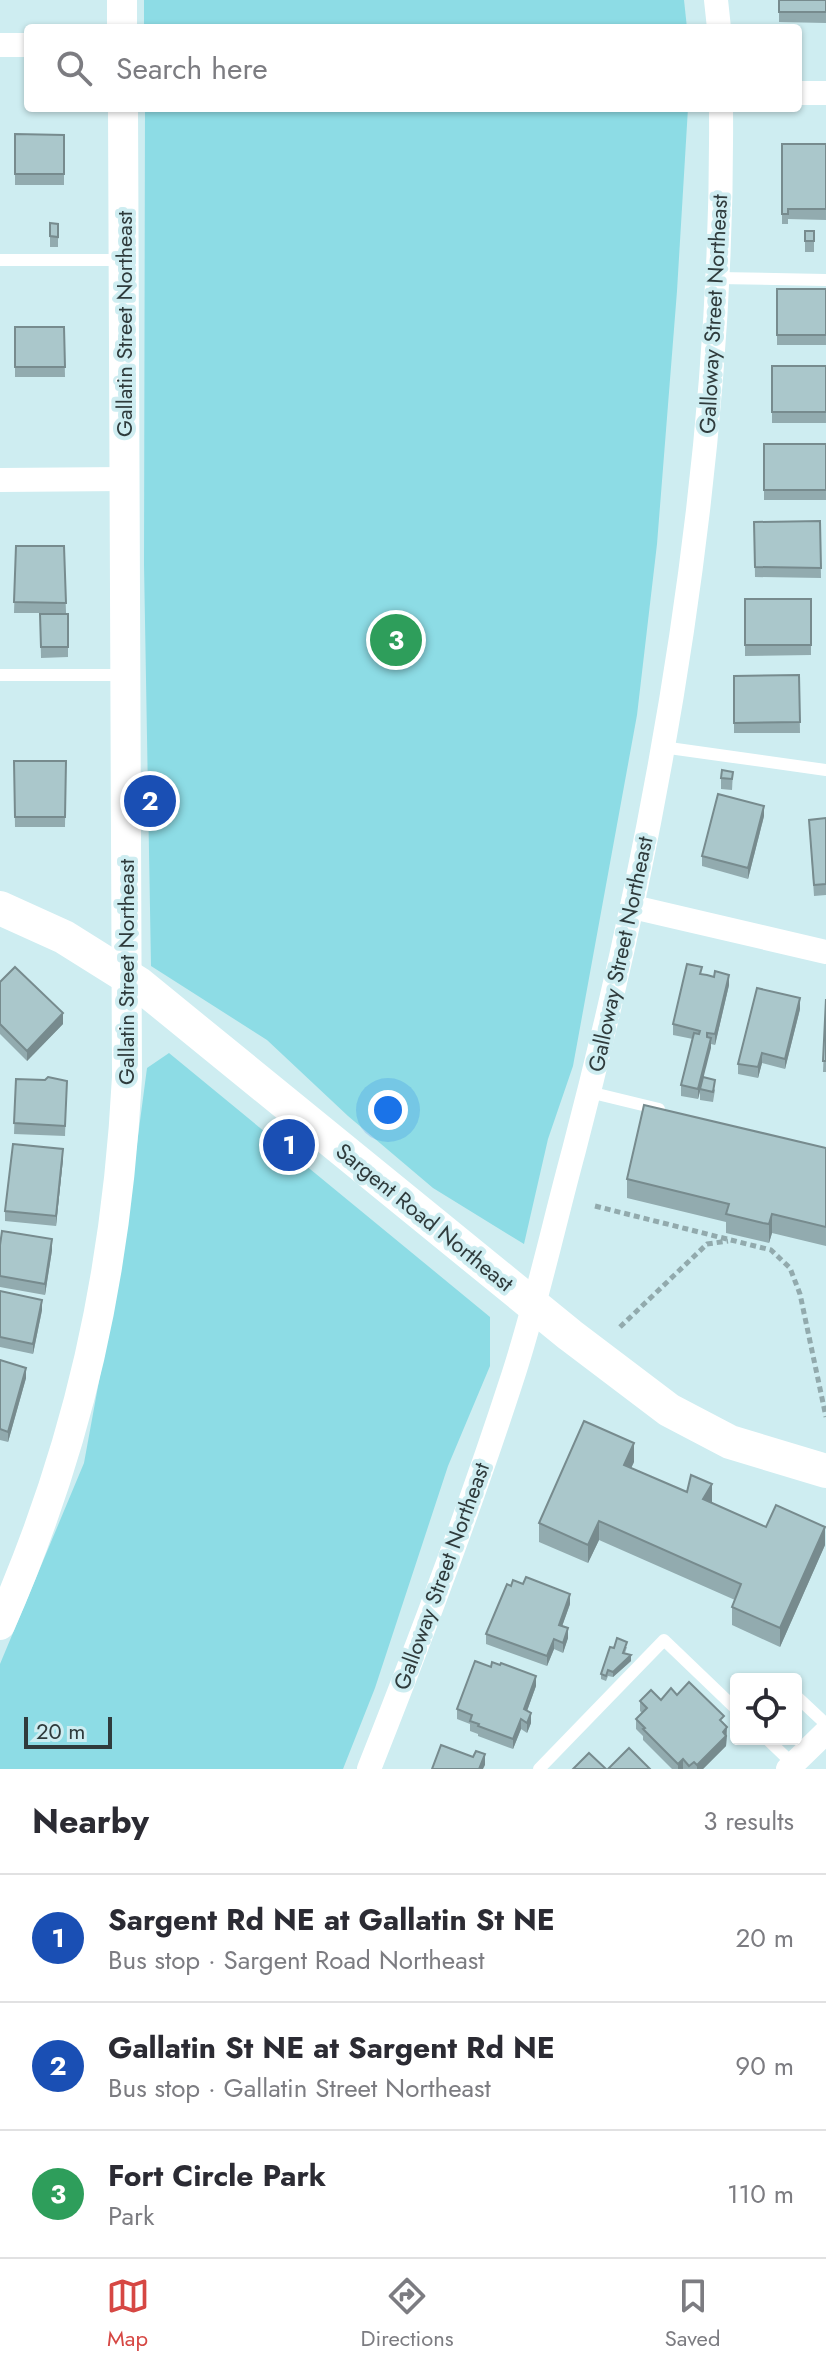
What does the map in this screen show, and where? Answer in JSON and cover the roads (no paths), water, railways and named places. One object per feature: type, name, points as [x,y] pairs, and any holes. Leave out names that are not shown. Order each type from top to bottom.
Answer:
[{"type":"main road","name":"Sargent Road Northeast","points":[[0,908],[64,937],[126,975],[581,1344],[681,1417],[743,1447],[826,1471]]},
{"type":"street","points":[[122,0],[122,24]]},
{"type":"street","points":[[716,0],[719,24]]},
{"type":"street","points":[[0,45],[24,45]]},
{"type":"street","points":[[802,93],[826,93]]},
{"type":"street","name":"Gallatin Street Northeast","points":[[0,1625],[56,1484],[82,1398],[111,1248],[124,1134],[127,1077],[123,112]]},
{"type":"street","name":"Galloway Street Northeast","points":[[369,1769],[403,1685],[512,1380],[589,1092],[633,907],[662,747],[705,461],[718,278],[721,112]]},
{"type":"street","points":[[0,480],[125,479]]},
{"type":"street","points":[[633,907],[826,952]]},
{"type":"street","points":[[790,1766],[826,1732]]},
{"type":"lane","points":[[0,260],[125,260]]},
{"type":"lane","points":[[718,278],[826,280]]},
{"type":"lane","points":[[0,675],[126,675]]},
{"type":"lane","points":[[662,747],[826,770]]},
{"type":"lane","points":[[589,1092],[671,1111]]},
{"type":"lane","points":[[539,1769],[664,1640],[730,1703]]},
{"type":"lane","points":[[802,1702],[826,1724]]},
{"type":"lane","points":[[772,1745],[790,1766]]},
{"type":"place","name":"Fort Circle Park","points":[[396,640]]},
{"type":"place","name":"Gallatin St NE at Sargent Rd NE","points":[[150,801]]},
{"type":"place","name":"Sargent Rd NE at Gallatin St NE","points":[[289,1145]]}]
